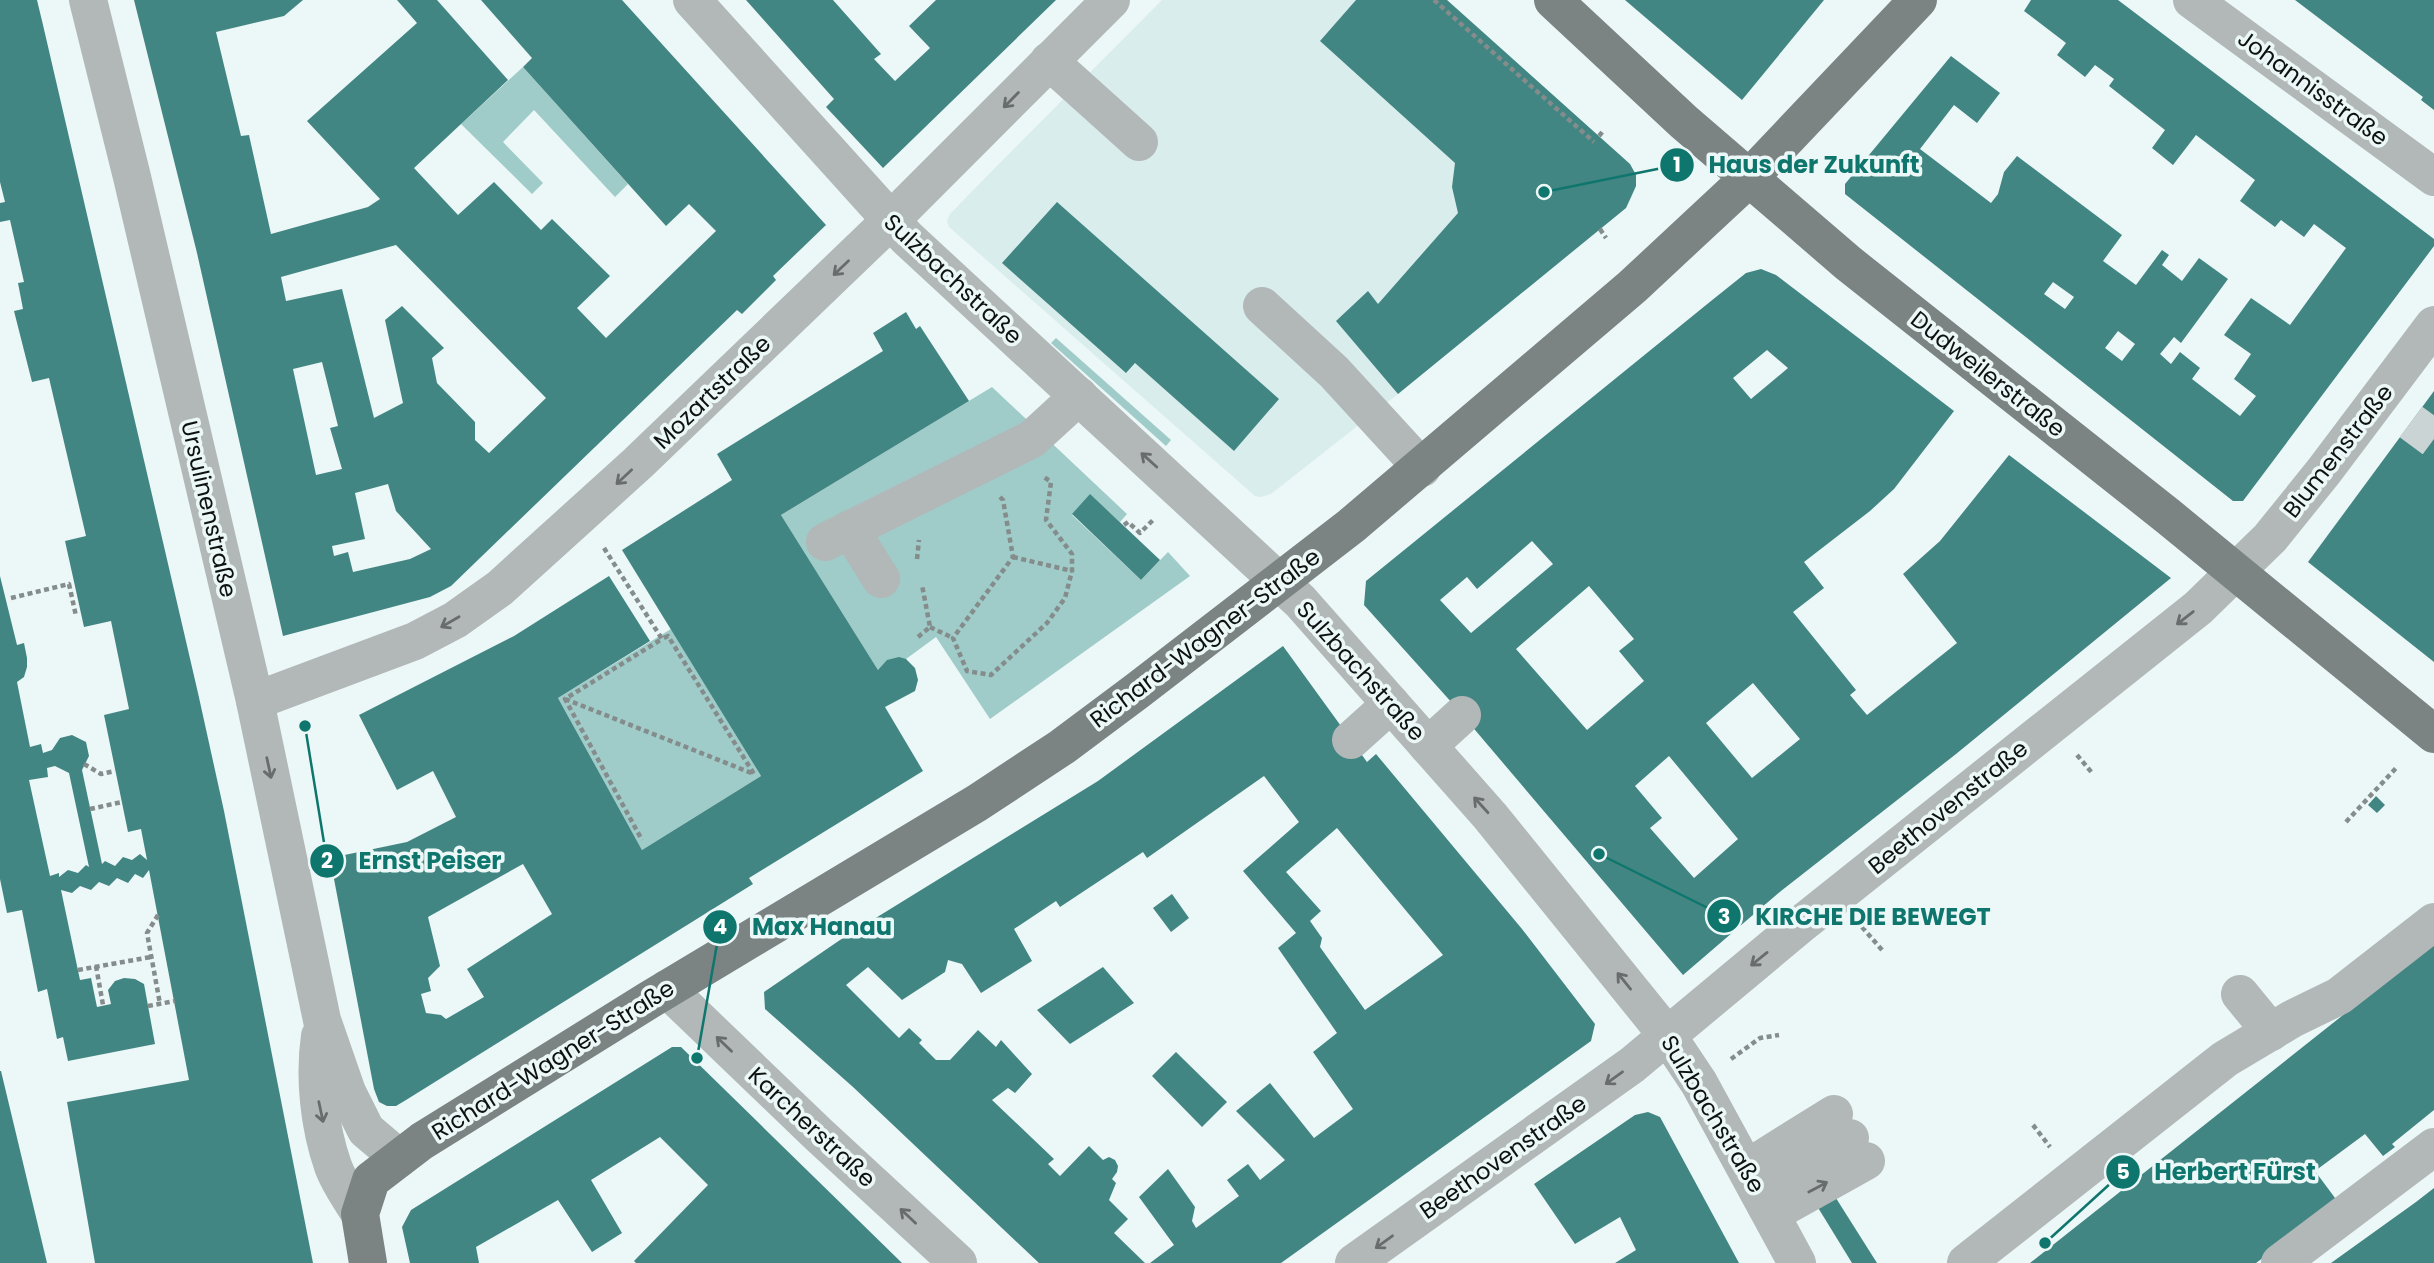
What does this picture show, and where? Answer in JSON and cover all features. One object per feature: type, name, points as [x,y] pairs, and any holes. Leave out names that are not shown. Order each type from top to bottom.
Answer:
[{"type":"main road","name":"Dudweilerstraße","points":[[1553,0],[1748,179],[2434,734]]},
{"type":"main road","name":"Richard-Wagner-Straße","points":[[399,1158],[422,1141],[667,989],[902,849],[1062,747],[1279,582],[1422,468],[1632,287],[1748,179],[1919,0]]},
{"type":"main road","name":"Ursulinenstraße","points":[[368,1263],[360,1214],[371,1180],[399,1158]]},
{"type":"street","name":"Ursulinenstraße","points":[[88,0],[255,701],[322,1020],[347,1092],[366,1130],[399,1158]]},
{"type":"street","name":"Sulzbachstraße","points":[[692,0],[890,221],[1300,601],[1436,755],[1514,845],[1667,1035],[1699,1083],[1797,1263]]},
{"type":"street","name":"Mozartstraße","points":[[255,701],[415,641],[455,620],[500,588],[592,507],[890,221],[1111,0]]},
{"type":"street","name":"Johannisstraße","points":[[2192,0],[2434,177]]},
{"type":"street","points":[[1049,61],[1139,142]]},
{"type":"street","points":[[1262,306],[1334,372],[1422,468]]},
{"type":"street","name":"Blumenstraße","points":[[2236,573],[2270,538],[2309,490],[2434,325]]},
{"type":"street","points":[[881,579],[838,536],[1042,432],[1079,396]]},
{"type":"street","name":"Beethovenstraße","points":[[1354,1263],[1632,1065],[1985,776],[2198,608],[2236,573]]},
{"type":"street","points":[[1351,740],[1391,704]]},
{"type":"street","points":[[1436,755],[1470,724]]},
{"type":"street","points":[[1988,1256],[2225,1059],[2339,996],[2434,922]]},
{"type":"street","name":"Karcherstraße","points":[[667,989],[958,1263]]},
{"type":"street","points":[[2240,994],[2282,1026]]},
{"type":"street","name":"Ursulinenstraße","points":[[322,1020],[317,1059],[317,1095],[333,1167],[360,1214]]},
{"type":"street","points":[[1758,1191],[1850,1138],[1758,1191]]},
{"type":"street","points":[[2280,1263],[2434,1147]]},
{"type":"path","points":[[1434,0],[1594,142]]},
{"type":"path","points":[[1599,136],[1604,130]]},
{"type":"path","points":[[1600,229],[1606,238]]},
{"type":"path","points":[[930,626],[953,638],[967,671],[991,675],[1047,623],[1065,598],[1072,571],[1072,554],[1046,520],[1051,482],[1016,454],[1023,443]]},
{"type":"path","points":[[953,638],[1013,557],[1003,500],[994,492]]},
{"type":"path","points":[[1124,526],[1128,522],[1140,533],[1144,529]]},
{"type":"path","points":[[925,531],[918,542],[917,558],[930,626]]},
{"type":"path","points":[[1013,557],[1072,571]]},
{"type":"path","points":[[621,574],[662,639]]},
{"type":"path","points":[[10,598],[69,584],[76,616]]},
{"type":"path","points":[[918,637],[930,626]]},
{"type":"path","points":[[668,636],[754,774],[565,699],[668,636]]},
{"type":"path","points":[[565,699],[642,840]]},
{"type":"path","points":[[2077,754],[2093,774]]},
{"type":"path","points":[[84,764],[101,774],[115,771]]},
{"type":"path","points":[[2346,822],[2397,767]]},
{"type":"path","points":[[90,809],[122,802]]},
{"type":"path","points":[[158,915],[147,933],[160,1004]]},
{"type":"path","points":[[1854,917],[1882,950]]},
{"type":"path","points":[[78,970],[151,957]]},
{"type":"path","points":[[96,966],[103,1005]]},
{"type":"path","points":[[148,1006],[175,1001]]},
{"type":"path","points":[[1726,1062],[1760,1038],[1779,1035]]},
{"type":"shaded area","points":[[1162,0],[1447,0],[1630,164],[1636,175],[1632,197],[1626,208],[1398,394],[1271,494],[1255,496],[949,227],[947,221],[950,214]]},
{"type":"shaded area","points":[[523,67],[628,184],[615,197],[534,110],[503,142],[543,183],[532,194],[461,124]]},
{"type":"shaded area","points":[[1056,338],[1171,440],[1166,446],[1051,343]]},
{"type":"shaded area","points":[[992,387],[1127,514],[1120,522],[1090,495],[1072,515],[1141,580],[1168,552],[1190,576],[990,719],[936,637],[906,659],[878,670],[781,515]]},
{"type":"shaded area","points":[[671,629],[761,776],[642,850],[558,698]]},
{"type":"building","points":[[0,0],[37,0],[224,811],[313,1263],[95,1263],[67,1102],[189,1080],[149,870],[143,878],[135,874],[128,883],[117,878],[109,886],[99,882],[91,890],[80,886],[72,893],[61,890],[80,980],[91,978],[97,1007],[111,1004],[108,990],[115,981],[135,979],[144,984],[155,1044],[68,1061],[63,1037],[57,1039],[47,989],[38,992],[22,910],[7,913],[0,879],[0,576],[17,645],[24,643],[27,658],[24,677],[17,682],[30,747],[41,744],[43,753],[52,750],[60,738],[72,735],[86,742],[89,756],[82,770],[102,864],[105,861],[115,866],[123,857],[132,860],[140,854],[147,860],[141,829],[128,832],[104,715],[129,709],[111,621],[84,627],[65,541],[86,536],[49,378],[32,382],[14,311],[23,309],[18,283],[24,282],[10,220],[0,222],[0,203],[5,202],[0,182]],"holes":[[[55,766],[69,773],[89,867],[86,865],[78,873],[68,870],[59,877],[59,873],[50,876],[29,780],[48,777],[47,768]]]},
{"type":"building","points":[[134,0],[303,0],[284,16],[216,32],[241,136],[249,135],[271,234],[368,207],[380,199],[307,121],[417,23],[397,0],[437,0],[508,80],[414,168],[458,215],[494,182],[541,230],[552,219],[610,276],[577,308],[606,338],[716,231],[689,204],[666,226],[523,67],[532,58],[481,0],[622,0],[826,225],[773,276],[776,280],[742,314],[737,310],[451,586],[430,597],[283,636],[197,253]],"holes":[[[396,245],[546,398],[489,453],[475,440],[475,422],[437,383],[432,358],[444,348],[402,306],[385,320],[403,403],[374,418],[342,289],[286,301],[281,277]],[[322,362],[338,426],[330,428],[342,469],[316,475],[293,369]],[[388,484],[396,511],[431,549],[410,559],[353,572],[348,552],[334,556],[332,546],[365,539],[355,493]]]},
{"type":"building","points":[[746,0],[833,0],[881,54],[874,59],[895,81],[930,48],[909,26],[936,0],[1056,0],[883,168],[826,107],[834,99]]},
{"type":"building","points":[[1356,0],[1447,0],[1630,164],[1636,175],[1636,186],[1626,208],[1398,394],[1336,321],[1368,291],[1378,304],[1458,213],[1452,187],[1455,163],[1320,41]]},
{"type":"building","points":[[1625,0],[1824,0],[1742,100]]},
{"type":"building","points":[[2031,0],[2118,0],[2434,239],[2434,246],[2243,501],[2233,501],[1845,194],[1845,184],[1951,56],[2000,93],[1977,123],[1954,105],[1920,149],[1991,203],[1998,194],[2004,172],[2017,156],[2122,235],[2103,261],[2136,285],[2162,250],[2169,255],[2162,265],[2182,281],[2199,258],[2228,279],[2181,343],[2174,337],[2160,354],[2171,364],[2180,352],[2200,368],[2192,379],[2240,416],[2256,396],[2234,379],[2251,354],[2224,335],[2251,298],[2290,325],[2346,248],[2314,224],[2304,237],[2281,220],[2275,227],[2240,201],[2255,180],[2196,135],[2173,165],[2152,148],[2165,130],[2109,86],[2114,79],[2095,65],[2085,77],[2057,55],[2066,43],[2024,11]],"holes":[[[2053,282],[2074,297],[2065,309],[2044,294]],[[2118,331],[2135,344],[2122,361],[2105,348]]]},
{"type":"building","points":[[2295,0],[2434,0],[2434,110],[2421,100],[2423,97]]},
{"type":"building","points":[[1057,202],[1279,399],[1234,451],[1135,363],[1126,373],[1002,263]]},
{"type":"building","points":[[1761,269],[1776,275],[1954,411],[1894,489],[1804,562],[1824,588],[1793,612],[1856,690],[1850,695],[1867,715],[1957,643],[1903,574],[1940,541],[2009,455],[2171,578],[1956,754],[1781,891],[1683,975],[1453,704],[1364,605],[1366,581],[1746,273]],"holes":[[[1767,350],[1788,368],[1751,399],[1733,378]],[[1532,541],[1553,564],[1471,633],[1440,600],[1467,577],[1477,589]],[[1589,586],[1634,639],[1619,651],[1644,681],[1587,730],[1516,649]],[[1753,683],[1800,739],[1752,778],[1706,723]],[[1669,756],[1738,839],[1694,878],[1650,828],[1662,818],[1635,786]]]},
{"type":"building","points":[[906,312],[916,329],[920,326],[969,401],[781,515],[878,670],[887,660],[899,657],[906,659],[915,668],[918,680],[915,691],[885,707],[923,771],[749,878],[753,884],[406,1100],[396,1106],[379,1102],[374,1089],[330,858],[407,842],[456,817],[433,771],[397,790],[359,715],[514,636],[609,576],[650,641],[558,698],[642,850],[761,776],[622,550],[732,480],[717,454],[883,351],[873,333]],"holes":[[[523,864],[552,914],[467,969],[484,997],[446,1019],[441,1015],[426,1013],[421,994],[431,991],[428,978],[440,966],[428,917]]]},
{"type":"building","points":[[2434,391],[2434,662],[2308,562]]},
{"type":"building","points":[[1090,494],[1160,560],[1141,580],[1072,514]]},
{"type":"building","points":[[1283,646],[1367,762],[1376,754],[1522,929],[1595,1024],[1591,1041],[1281,1263],[1150,1263],[1174,1245],[1139,1197],[1168,1169],[1195,1207],[1192,1221],[1196,1228],[1239,1196],[1227,1180],[1248,1164],[1260,1180],[1285,1160],[1236,1111],[1270,1083],[1314,1138],[1353,1109],[1313,1052],[1337,1033],[1278,948],[1296,933],[1243,871],[1299,822],[1264,776],[1147,858],[1143,852],[1060,907],[1056,901],[1014,929],[1032,961],[981,993],[962,964],[948,960],[945,972],[902,1000],[868,967],[846,985],[899,1038],[909,1028],[922,1040],[919,1043],[936,1060],[950,1060],[978,1030],[996,1047],[1001,1040],[1032,1074],[1015,1093],[1008,1088],[992,1100],[1054,1159],[1048,1164],[1060,1176],[1089,1146],[1103,1160],[1109,1157],[1115,1160],[1118,1166],[1112,1179],[1116,1183],[1109,1200],[1128,1219],[1114,1233],[1145,1263],[1039,1263],[853,1087],[765,1009],[764,992],[840,940],[1098,781]],"holes":[[[1337,828],[1443,955],[1365,1010],[1320,947],[1322,938],[1310,921],[1321,911],[1286,872]]]},
{"type":"building","points":[[2376,796],[2385,805],[2377,813],[2368,805]]},
{"type":"building","points":[[1172,894],[1189,918],[1171,932],[1153,908]]},
{"type":"building","points":[[2434,943],[2434,1110],[2392,1144],[2395,1147],[2383,1156],[2365,1134],[2315,1171],[2338,1202],[2256,1263],[2030,1263]]},
{"type":"building","points":[[1103,967],[1134,1003],[1070,1044],[1037,1010]]},
{"type":"building","points":[[672,1047],[681,1047],[902,1263],[636,1263],[634,1261],[708,1185],[660,1137],[591,1180],[622,1233],[592,1252],[558,1200],[476,1247],[479,1263],[410,1263],[402,1227],[411,1210]]},
{"type":"building","points":[[1176,1052],[1227,1102],[1202,1127],[1152,1076]]},
{"type":"building","points":[[1,1071],[47,1263],[0,1263]]},
{"type":"building","points":[[1648,1112],[1660,1117],[1739,1263],[1615,1263],[1636,1250],[1620,1217],[1575,1244],[1534,1184],[1635,1115]]},
{"type":"building","points":[[2434,1188],[2434,1263],[2331,1263],[2416,1202]]},
{"type":"building","points":[[1834,1195],[1877,1263],[1852,1263],[1817,1206]]},
{"type":"tunnel","points":[[2411,422],[2434,439]]},
{"type":"place","name":"Haus der Zukunft","points":[[1544,192]]},
{"type":"place","name":"Ernst Peiser","points":[[305,726]]},
{"type":"place","name":"KIRCHE DIE BEWEGT","points":[[1599,854]]},
{"type":"place","name":"Max Hanau","points":[[697,1058]]},
{"type":"place","name":"Herbert Fürst","points":[[2045,1243]]}]
